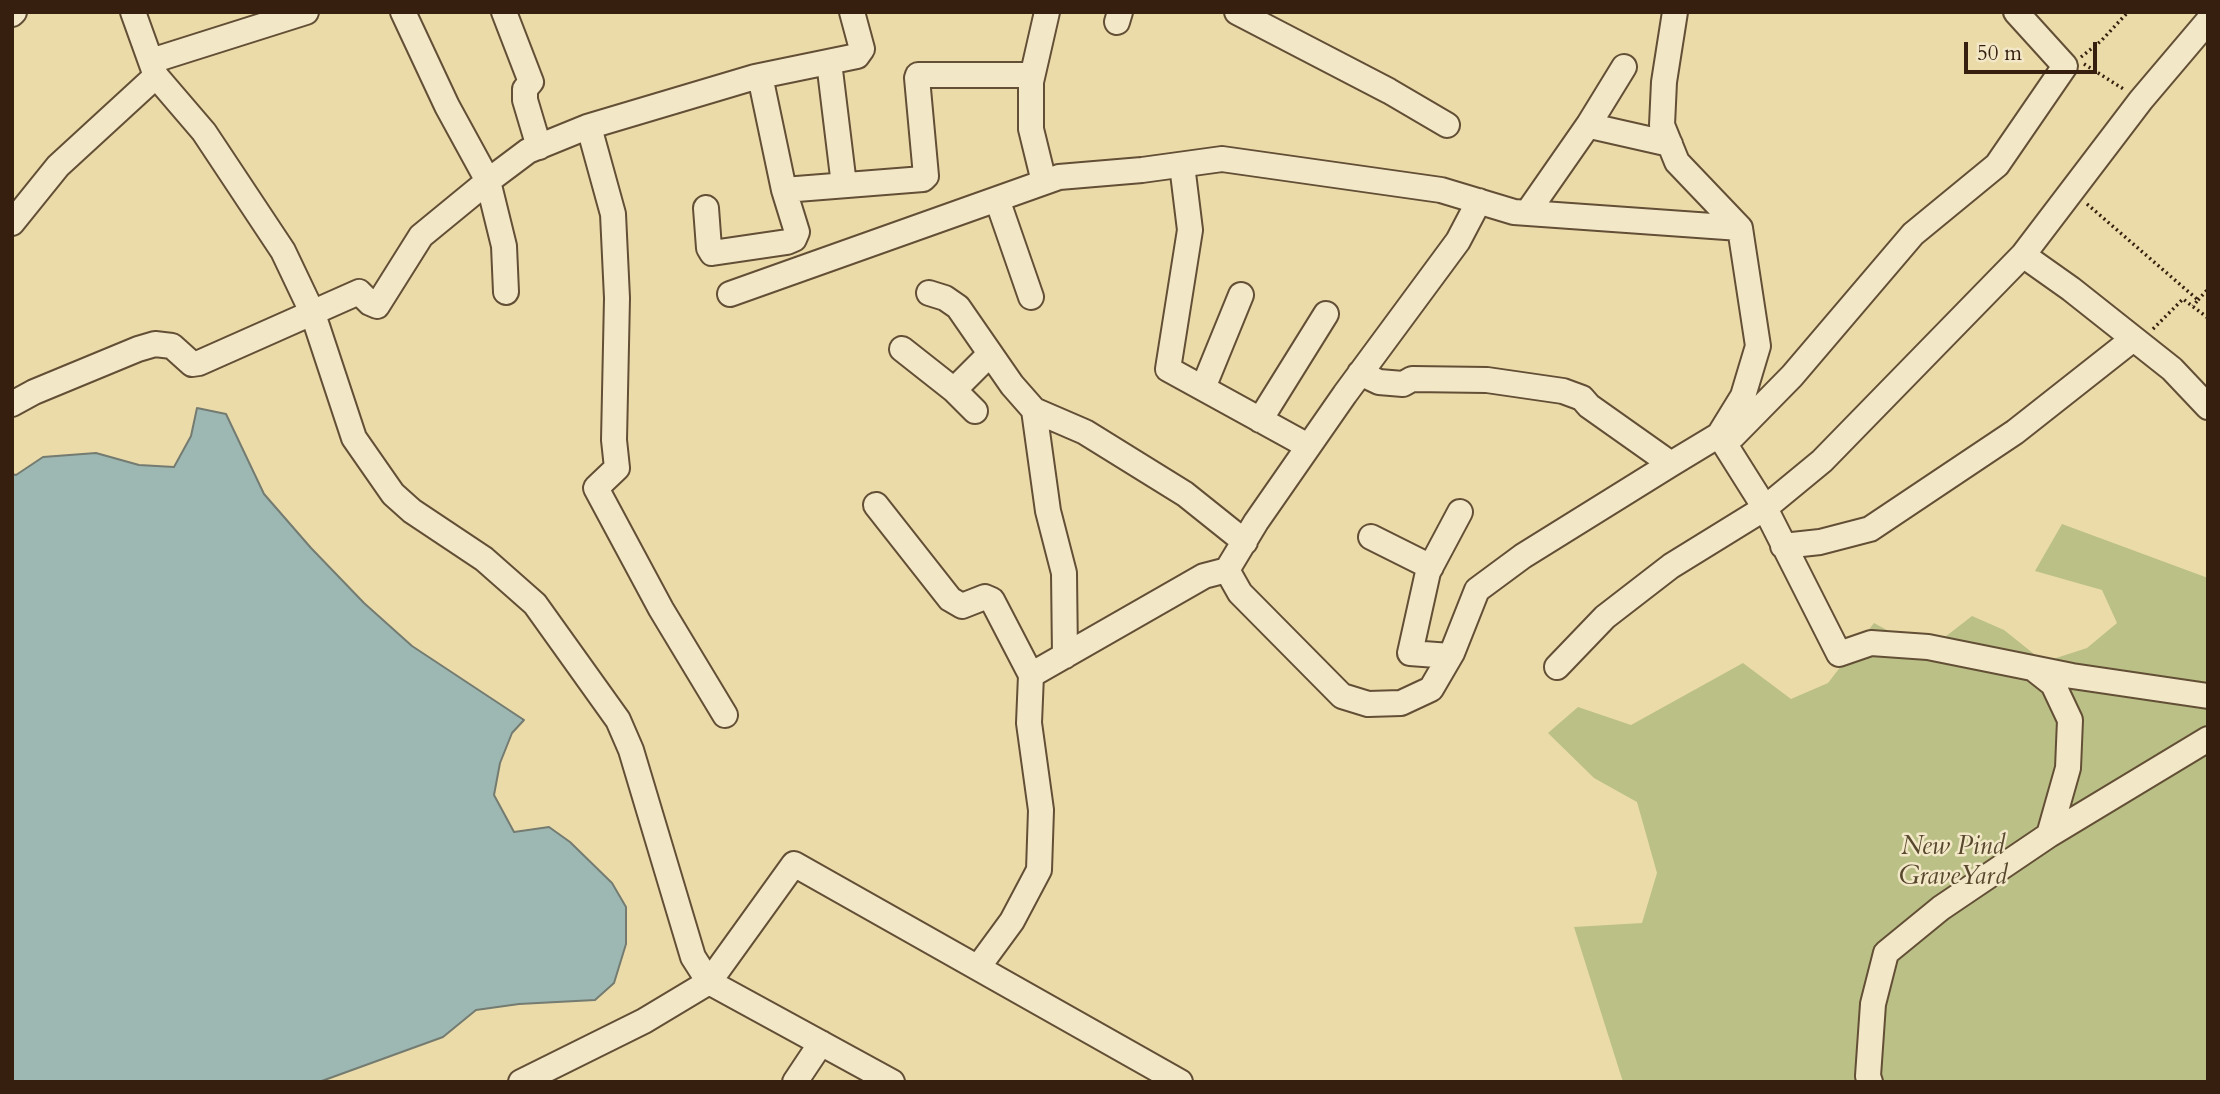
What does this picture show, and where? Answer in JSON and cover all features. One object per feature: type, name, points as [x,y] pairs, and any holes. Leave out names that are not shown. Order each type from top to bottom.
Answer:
[{"type":"street","points":[[133,12],[153,69],[204,132],[283,251],[313,314],[354,438],[393,494],[412,511],[484,559],[535,604],[618,720],[631,750],[694,957],[709,982],[892,1082]]},
{"type":"street","points":[[12,223],[58,166],[153,69],[306,12]]},
{"type":"street","points":[[402,12],[447,106],[488,181],[504,246],[506,292]]},
{"type":"street","points":[[504,12],[531,82],[525,89],[525,100],[539,147]]},
{"type":"street","points":[[12,404],[34,392],[155,344],[172,346],[192,364],[199,363],[359,292],[377,306],[421,236],[515,160],[589,127],[761,76],[857,56],[862,49],[852,12]]},
{"type":"street","points":[[1044,182],[1031,129],[1032,75],[1047,12]]},
{"type":"street","points":[[1237,12],[1447,125]]},
{"type":"street","points":[[1227,570],[1240,593],[1342,696],[1368,704],[1401,703],[1431,689],[1450,656],[1478,590],[1523,556],[1719,435],[1743,396],[1758,346],[1740,228],[1677,162],[1662,125],[1664,82],[1675,12]]},
{"type":"street","points":[[1719,435],[1733,436],[1792,376],[1913,234],[1997,166],[2065,66],[2016,12]]},
{"type":"street","points":[[1557,667],[1605,617],[1671,566],[1765,508],[1822,461],[2024,256],[2141,100],[2208,22]]},
{"type":"street","points":[[829,62],[844,185]]},
{"type":"street","points":[[1527,213],[1589,124],[1624,67]]},
{"type":"street","points":[[784,190],[923,179],[926,176],[918,75],[1032,75]]},
{"type":"street","points":[[706,208],[709,248],[712,253],[787,242],[794,239],[797,232],[784,190],[761,76]]},
{"type":"street","points":[[1589,124],[1670,144]]},
{"type":"street","points":[[589,127],[613,214],[617,298],[614,439],[617,468],[596,488],[661,609],[725,715]]},
{"type":"street","points":[[730,294],[1059,177],[1222,159],[1441,190],[1514,212],[1740,228]]},
{"type":"street","points":[[1182,165],[1191,230],[1168,369],[1308,446]]},
{"type":"street","points":[[996,199],[1031,297]]},
{"type":"street","points":[[1031,675],[1204,576],[1227,570],[1308,446],[1458,242],[1479,201]]},
{"type":"street","points":[[2024,256],[2071,289],[2172,369],[2208,407]]},
{"type":"street","points":[[929,293],[958,306],[1012,385],[1034,410],[1085,432],[1185,494],[1245,542]]},
{"type":"street","points":[[1203,388],[1241,295]]},
{"type":"street","points":[[1260,420],[1326,314]]},
{"type":"street","points":[[1783,546],[1820,542],[1870,530],[2015,432],[2136,341]]},
{"type":"street","points":[[902,349],[954,390],[975,411]]},
{"type":"street","points":[[954,390],[990,354]]},
{"type":"street","points":[[1360,373],[1379,382],[1403,384],[1412,379],[1486,380],[1563,391],[1582,398],[1589,406],[1671,464]]},
{"type":"street","points":[[1034,410],[1048,511],[1064,573],[1065,656]]},
{"type":"street","points":[[1719,435],[1765,508],[1839,654],[1871,643],[1928,647],[2072,676],[2208,696]]},
{"type":"street","points":[[876,505],[950,599],[962,606],[985,597],[992,600],[1031,675],[1029,723],[1041,810],[1039,870],[1012,921],[979,966]]},
{"type":"street","points":[[1450,656],[1410,653],[1431,567],[1460,512]]},
{"type":"street","points":[[1371,537],[1431,567]]},
{"type":"street","points":[[2034,668],[2053,684],[2070,720],[2068,768],[2049,835]]},
{"type":"street","points":[[1870,1082],[1868,1076],[1872,1004],[1886,953],[1941,908],[2049,835],[2208,739]]},
{"type":"street","points":[[521,1082],[644,1021],[709,982],[794,864],[979,966],[1180,1082]]},
{"type":"street","points":[[795,1082],[821,1043]]},
{"type":"path","points":[[2128,12],[2101,41],[2078,60],[2141,100]]},
{"type":"path","points":[[2072,192],[2199,300]]},
{"type":"path","points":[[2193,306],[2208,289]]},
{"type":"path","points":[[2136,341],[2183,299],[2208,318]]},
{"type":"green space","name":"New Pind GraveYard","points":[[2062,524],[2208,578],[2208,1082],[1623,1082],[1574,927],[1642,923],[1657,873],[1637,802],[1594,778],[1548,733],[1578,707],[1631,725],[1743,663],[1791,699],[1828,683],[1874,623],[1907,641],[1945,637],[1972,616],[2004,630],[2044,662],[2087,648],[2117,623],[2102,590],[2035,571]]},
{"type":"water","points":[[197,408],[226,414],[264,494],[364,603],[412,646],[524,720],[512,733],[500,763],[494,795],[514,832],[549,827],[570,842],[612,883],[626,907],[626,944],[614,983],[595,1000],[519,1004],[476,1010],[443,1037],[319,1082],[12,1082],[12,474],[16,475],[43,457],[96,453],[139,465],[174,467],[191,436]]}]
